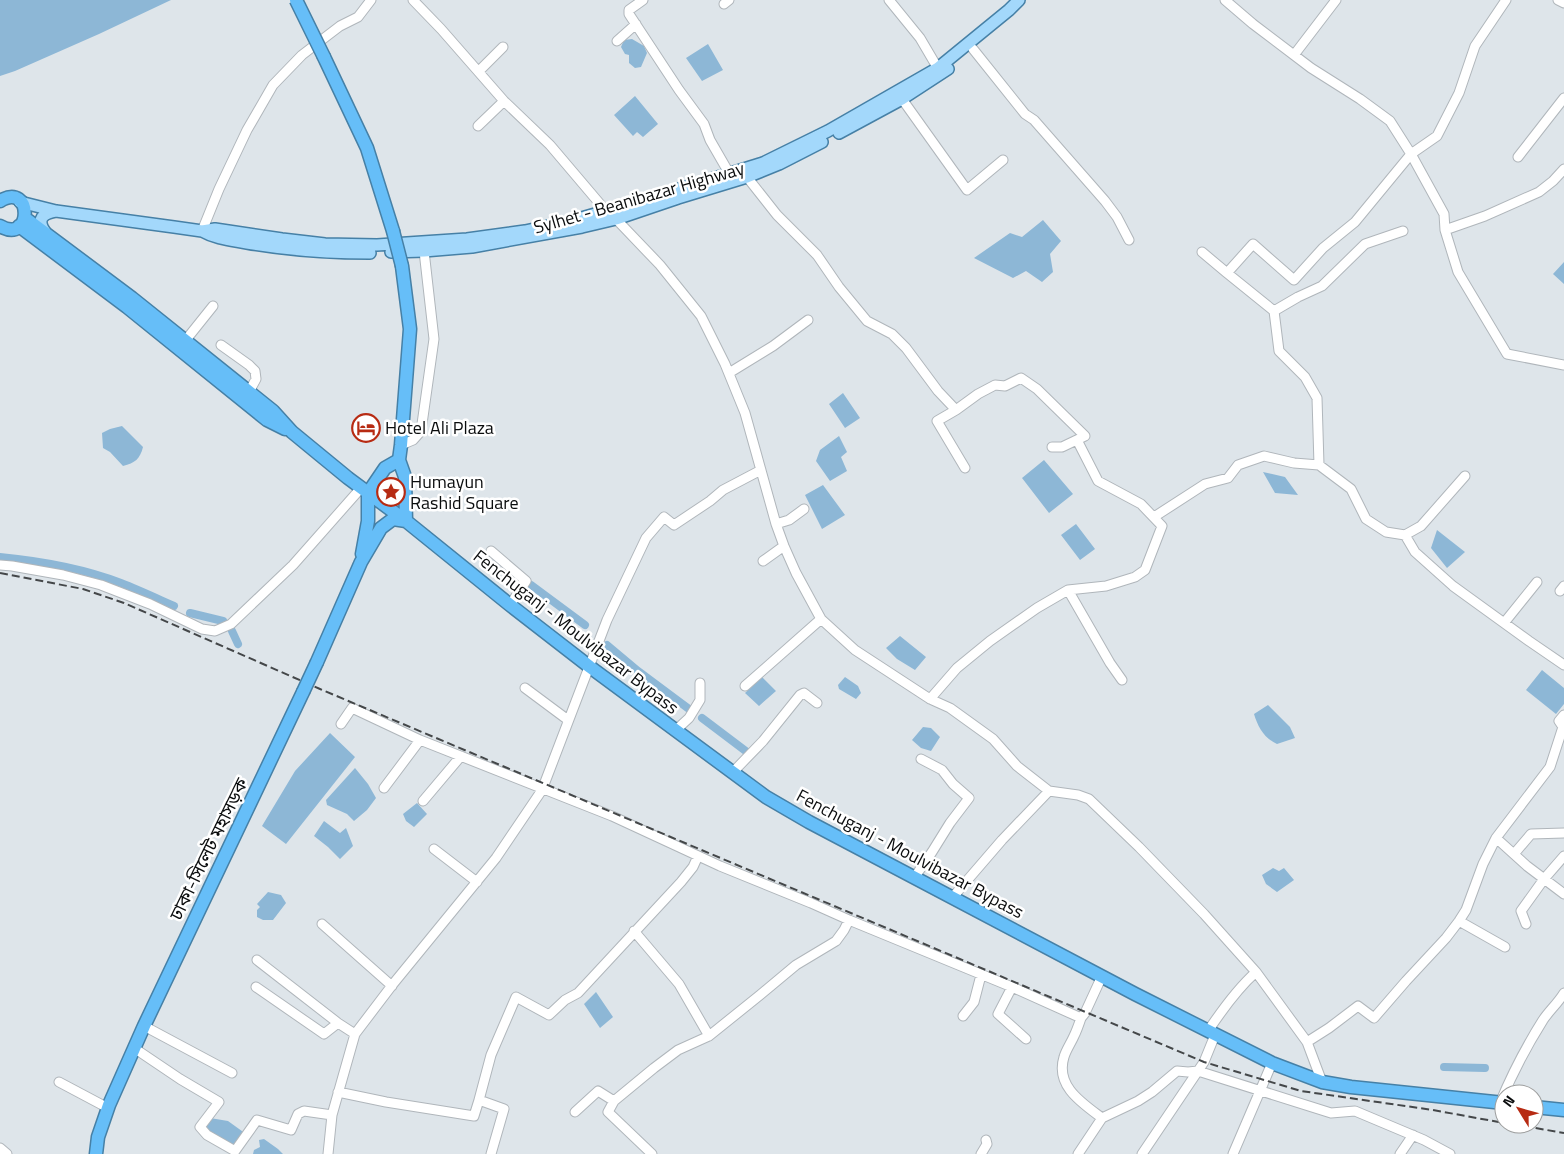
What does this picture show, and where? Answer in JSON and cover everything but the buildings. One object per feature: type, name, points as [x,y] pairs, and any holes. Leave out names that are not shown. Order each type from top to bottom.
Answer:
[{"type":"highway","points":[[296,0],[367,148],[394,231],[402,266],[410,329],[401,445],[398,460],[405,477],[406,522]]},
{"type":"highway","points":[[1,199],[13,198],[20,202],[25,209],[10,226]]},
{"type":"highway","points":[[10,226],[45,232],[132,298],[274,411],[292,432]]},
{"type":"highway","points":[[10,226],[127,307],[267,420],[292,432]]},
{"type":"highway","name":"Fenchuganj - Moulvibazar Bypass","points":[[292,432],[590,667],[766,797],[808,822],[1272,1063],[1322,1082],[1494,1102]]},
{"type":"highway","points":[[365,491],[385,468],[398,460]]},
{"type":"highway","name":"ঢাকা-সিলেট মহাসড়ক","points":[[360,562],[368,520],[365,491]]},
{"type":"highway","name":"ঢাকা-সিলেট মহাসড়ক","points":[[96,1154],[98,1136],[108,1108],[134,1048],[317,662],[360,562],[380,528],[393,519],[406,522]]},
{"type":"highway","points":[[1544,1108],[1564,1110]]},
{"type":"main road","name":"Sylhet - Beanibazar Highway","points":[[202,231],[215,229],[325,244],[378,246],[467,239],[515,232],[571,221],[646,200],[763,163],[828,131],[940,71],[1019,0]]},
{"type":"main road","name":"Sylhet - Beanibazar Highway","points":[[202,231],[213,237],[264,246],[359,253],[472,247],[582,228],[616,219],[747,177],[780,164],[902,99],[973,49],[1029,0]]},
{"type":"main road","points":[[20,202],[56,211],[202,231]]},
{"type":"main road","points":[[10,226],[38,213],[56,211]]},
{"type":"main road","points":[[45,232],[41,220],[47,214],[56,211]]},
{"type":"street","points":[[202,231],[219,189],[247,130],[274,85],[302,55],[332,31],[358,17],[371,0]]},
{"type":"street","points":[[413,0],[504,101],[550,146],[606,211],[660,265],[701,316],[746,413],[776,524],[784,546],[820,619],[856,650],[930,699],[950,708],[994,739],[1017,766],[1049,791],[1078,795],[1089,799],[1204,914],[1256,972],[1307,1042],[1322,1082]]},
{"type":"street","points":[[643,0],[629,10],[629,14],[679,90],[704,124],[710,140],[729,173]]},
{"type":"street","points":[[889,0],[920,38],[940,71]]},
{"type":"street","points":[[1224,0],[1294,55],[1390,121],[1411,154],[1444,214],[1445,230],[1458,272],[1507,354],[1564,365]]},
{"type":"street","points":[[1294,55],[1336,0]]},
{"type":"street","points":[[1227,272],[1253,244],[1294,280],[1323,248],[1355,222],[1411,154],[1437,136],[1459,93],[1475,46],[1506,0]]},
{"type":"street","points":[[1558,0],[1564,3]]},
{"type":"street","points":[[617,41],[636,24]]},
{"type":"street","points":[[478,71],[503,47]]},
{"type":"street","points":[[973,49],[1025,114],[1034,120],[1105,201],[1117,217],[1129,240]]},
{"type":"street","points":[[1518,157],[1564,98]]},
{"type":"street","points":[[902,99],[967,190],[1003,160]]},
{"type":"street","points":[[478,126],[504,101]]},
{"type":"street","points":[[1445,230],[1485,216],[1539,192],[1564,169]]},
{"type":"street","points":[[747,177],[778,215],[817,255],[839,287],[867,321],[892,334],[906,348],[938,391],[956,410]]},
{"type":"street","points":[[1274,311],[1322,286],[1365,244],[1403,231]]},
{"type":"street","points":[[401,445],[413,440],[421,431],[434,339],[424,251]]},
{"type":"street","points":[[1202,252],[1274,311],[1279,351],[1305,377],[1317,398],[1319,465]]},
{"type":"street","points":[[185,341],[213,306]]},
{"type":"street","points":[[729,373],[773,346],[808,320]]},
{"type":"street","points":[[221,345],[255,371],[256,379],[249,392]]},
{"type":"street","points":[[965,468],[937,421],[995,385],[1005,386],[1021,378],[1038,389],[1085,436],[1062,447],[1052,447]]},
{"type":"street","points":[[930,699],[957,668],[990,641],[1037,608],[1068,590],[1106,586],[1135,577],[1145,570],[1162,526],[1141,504],[1098,481],[1077,440]]},
{"type":"street","points":[[1154,517],[1205,484],[1228,478],[1238,465],[1264,456],[1294,463],[1319,465],[1351,489],[1366,519],[1386,532],[1405,535],[1421,526],[1465,476]]},
{"type":"street","points":[[328,1154],[332,1115],[355,1034],[496,858],[542,790],[607,620],[646,538],[664,517],[674,525],[723,490],[761,470]]},
{"type":"street","points":[[0,565],[63,575],[100,585],[150,604],[202,629],[215,632],[231,624],[365,491]]},
{"type":"street","points":[[776,524],[789,520],[804,510]]},
{"type":"street","points":[[1405,535],[1415,552],[1453,586],[1529,642],[1564,665]]},
{"type":"street","points":[[763,561],[784,546]]},
{"type":"street","points":[[491,551],[526,581],[510,605]]},
{"type":"street","points":[[1504,623],[1537,582]]},
{"type":"street","points":[[1068,590],[1110,664],[1122,680]]},
{"type":"street","points":[[746,686],[820,619]]},
{"type":"street","points":[[676,730],[689,718],[700,700],[700,683]]},
{"type":"street","points":[[526,688],[568,720]]},
{"type":"street","points":[[733,772],[763,741],[800,695],[804,693],[818,703]]},
{"type":"street","points":[[341,724],[352,708],[420,740],[542,790],[612,816],[698,856],[1012,987],[1081,1018]]},
{"type":"street","points":[[1307,1042],[1358,1006],[1374,1018],[1446,938],[1466,910],[1483,864],[1496,838],[1550,767],[1562,729],[1559,720],[1564,715]]},
{"type":"street","points":[[384,788],[420,740]]},
{"type":"street","points":[[423,801],[461,756]]},
{"type":"street","points":[[914,878],[969,798],[942,770],[921,759]]},
{"type":"street","points":[[952,898],[1002,840],[1049,791]]},
{"type":"street","points":[[1514,854],[1531,834],[1564,833]]},
{"type":"street","points":[[1496,838],[1564,894]]},
{"type":"street","points":[[434,849],[476,882]]},
{"type":"street","points":[[338,1092],[386,1102],[474,1116],[480,1100],[490,1055],[516,997],[549,1015],[565,1000],[578,993],[681,882],[693,867],[698,856]]},
{"type":"street","points":[[1526,924],[1521,911],[1544,879],[1564,856]]},
{"type":"street","points":[[652,1154],[608,1112],[614,1101],[678,1050],[709,1036],[796,965],[836,941],[848,920]]},
{"type":"street","points":[[1459,921],[1505,947]]},
{"type":"street","points":[[322,924],[392,986]]},
{"type":"street","points":[[634,931],[679,984],[709,1036]]},
{"type":"street","points":[[256,960],[355,1034]]},
{"type":"street","points":[[1142,1154],[1204,1062],[1211,1033],[1227,1004],[1244,982],[1256,972]]},
{"type":"street","points":[[963,1016],[974,1002],[981,975]]},
{"type":"street","points":[[1102,976],[1064,1057],[1062,1071],[1066,1084],[1076,1098],[1102,1118]]},
{"type":"street","points":[[256,987],[324,1034],[338,1023]]},
{"type":"street","points":[[1012,987],[998,1014],[1026,1039]]},
{"type":"street","points":[[1508,1084],[1511,1075],[1531,1039],[1547,1014],[1564,993]]},
{"type":"street","points":[[144,1026],[232,1073]]},
{"type":"street","points":[[134,1048],[219,1102],[200,1127],[207,1135],[235,1151],[257,1120],[291,1130],[298,1114],[304,1112],[332,1115]]},
{"type":"street","points":[[1233,1154],[1272,1063]]},
{"type":"street","points":[[1078,1154],[1102,1118],[1138,1101],[1177,1071],[1198,1071],[1330,1112],[1355,1111],[1413,1135],[1450,1154]]},
{"type":"street","points":[[59,1082],[108,1108]]},
{"type":"street","points":[[576,1112],[598,1091],[614,1101]]},
{"type":"street","points":[[480,1100],[504,1108],[490,1154]]},
{"type":"street","points":[[1400,1154],[1413,1135]]},
{"type":"street","points":[[982,1154],[987,1144],[986,1140]]},
{"type":"street","points":[[0,1148],[7,1154]]},
{"type":"water","points":[[0,0],[171,0],[99,34],[0,76]]},
{"type":"water","points":[[632,39],[644,46],[647,53],[641,67],[635,68],[629,63],[629,55],[625,54],[621,47],[624,40]]},
{"type":"water","points":[[708,44],[723,70],[702,81],[686,58]]},
{"type":"water","points":[[635,96],[658,124],[643,137],[637,132],[633,136],[614,115]]},
{"type":"water","points":[[1043,220],[1061,241],[1050,254],[1053,272],[1042,282],[1026,271],[1013,278],[974,258],[1010,233],[1022,237]]},
{"type":"water","points":[[1564,262],[1564,284],[1553,274]]},
{"type":"water","points":[[843,393],[860,418],[845,428],[829,404]]},
{"type":"water","points":[[122,426],[143,447],[136,460],[123,466],[110,452],[103,448],[102,433]]},
{"type":"water","points":[[839,436],[847,452],[841,457],[847,471],[830,481],[816,461],[820,450]]},
{"type":"water","points":[[1044,460],[1073,494],[1049,513],[1022,478]]},
{"type":"water","points":[[1263,472],[1285,477],[1298,495],[1275,493]]},
{"type":"water","points":[[823,485],[845,515],[822,529],[805,495]]},
{"type":"water","points":[[1076,524],[1095,549],[1080,560],[1061,535]]},
{"type":"water","points":[[1437,530],[1465,552],[1447,568],[1431,548]]},
{"type":"water","points":[[900,636],[926,657],[915,670],[897,659],[886,648]]},
{"type":"water","points":[[1542,670],[1564,688],[1564,704],[1556,714],[1526,690]]},
{"type":"water","points":[[762,677],[776,691],[759,706],[745,693]]},
{"type":"water","points":[[845,677],[858,686],[861,693],[856,699],[839,689],[838,685]]},
{"type":"water","points":[[1268,705],[1290,727],[1295,738],[1277,744],[1265,735],[1254,714]]},
{"type":"water","points":[[923,727],[931,728],[940,737],[931,751],[921,748],[912,740]]},
{"type":"water","points":[[330,733],[355,757],[286,844],[262,826],[295,771]]},
{"type":"water","points":[[355,768],[376,798],[367,810],[354,821],[347,814],[327,805],[326,800]]},
{"type":"water","points":[[417,803],[427,814],[414,827],[406,821],[403,814]]},
{"type":"water","points":[[324,821],[340,833],[346,828],[353,846],[340,859],[314,836]]},
{"type":"water","points":[[1273,868],[1279,871],[1284,868],[1294,880],[1277,892],[1266,884],[1262,875]]},
{"type":"water","points":[[268,892],[281,895],[286,903],[273,920],[263,920],[257,917],[257,910],[260,907],[257,904]]},
{"type":"water","points":[[596,992],[613,1017],[600,1028],[584,1004]]},
{"type":"water","points":[[210,1118],[228,1121],[246,1134],[235,1149],[204,1129]]},
{"type":"water","points":[[264,1139],[283,1154],[253,1154],[254,1150],[260,1147],[259,1140]]},
{"type":"waterway","points":[[0,557],[46,563],[91,573],[121,583],[174,606]]},
{"type":"waterway","points":[[531,585],[585,625]]},
{"type":"waterway","points":[[190,613],[223,621]]},
{"type":"waterway","points":[[232,631],[238,644]]},
{"type":"waterway","points":[[607,645],[689,709]]},
{"type":"waterway","points":[[702,718],[747,752]]},
{"type":"waterway","points":[[1444,1067],[1485,1068]]},
{"type":"railway","points":[[0,573],[83,589],[124,603],[320,689],[1204,1062],[1301,1091],[1433,1110],[1494,1121]]},
{"type":"railway","points":[[1544,1130],[1564,1133]]},
{"type":"place","name":"Hotel Ali Plaza","points":[[366,428]]},
{"type":"place","name":"Humayun Rashid Square","points":[[391,492]]}]
